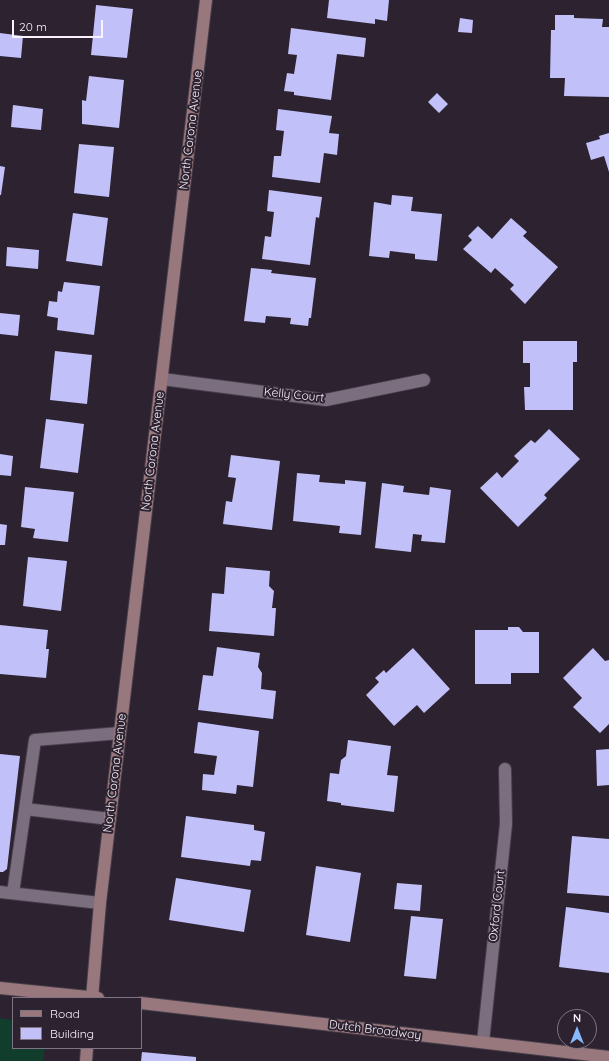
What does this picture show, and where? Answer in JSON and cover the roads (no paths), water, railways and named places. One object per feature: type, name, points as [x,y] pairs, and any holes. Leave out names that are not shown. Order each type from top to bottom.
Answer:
[{"type":"main road","name":"North Corona Avenue","points":[[94,997],[100,903],[206,0]]},
{"type":"main road","points":[[0,988],[85,997]]},
{"type":"main road","name":"Dutch Broadway","points":[[142,1003],[609,1058]]},
{"type":"main road","points":[[86,1061],[87,1049]]},
{"type":"street","name":"Kelly Court","points":[[162,380],[326,400],[424,380]]},
{"type":"street","points":[[13,893],[35,740],[120,733]]},
{"type":"street","name":"Oxford Court","points":[[483,1042],[506,824],[505,769]]},
{"type":"street","points":[[25,809],[110,819]]},
{"type":"street","points":[[0,892],[100,903]]}]
